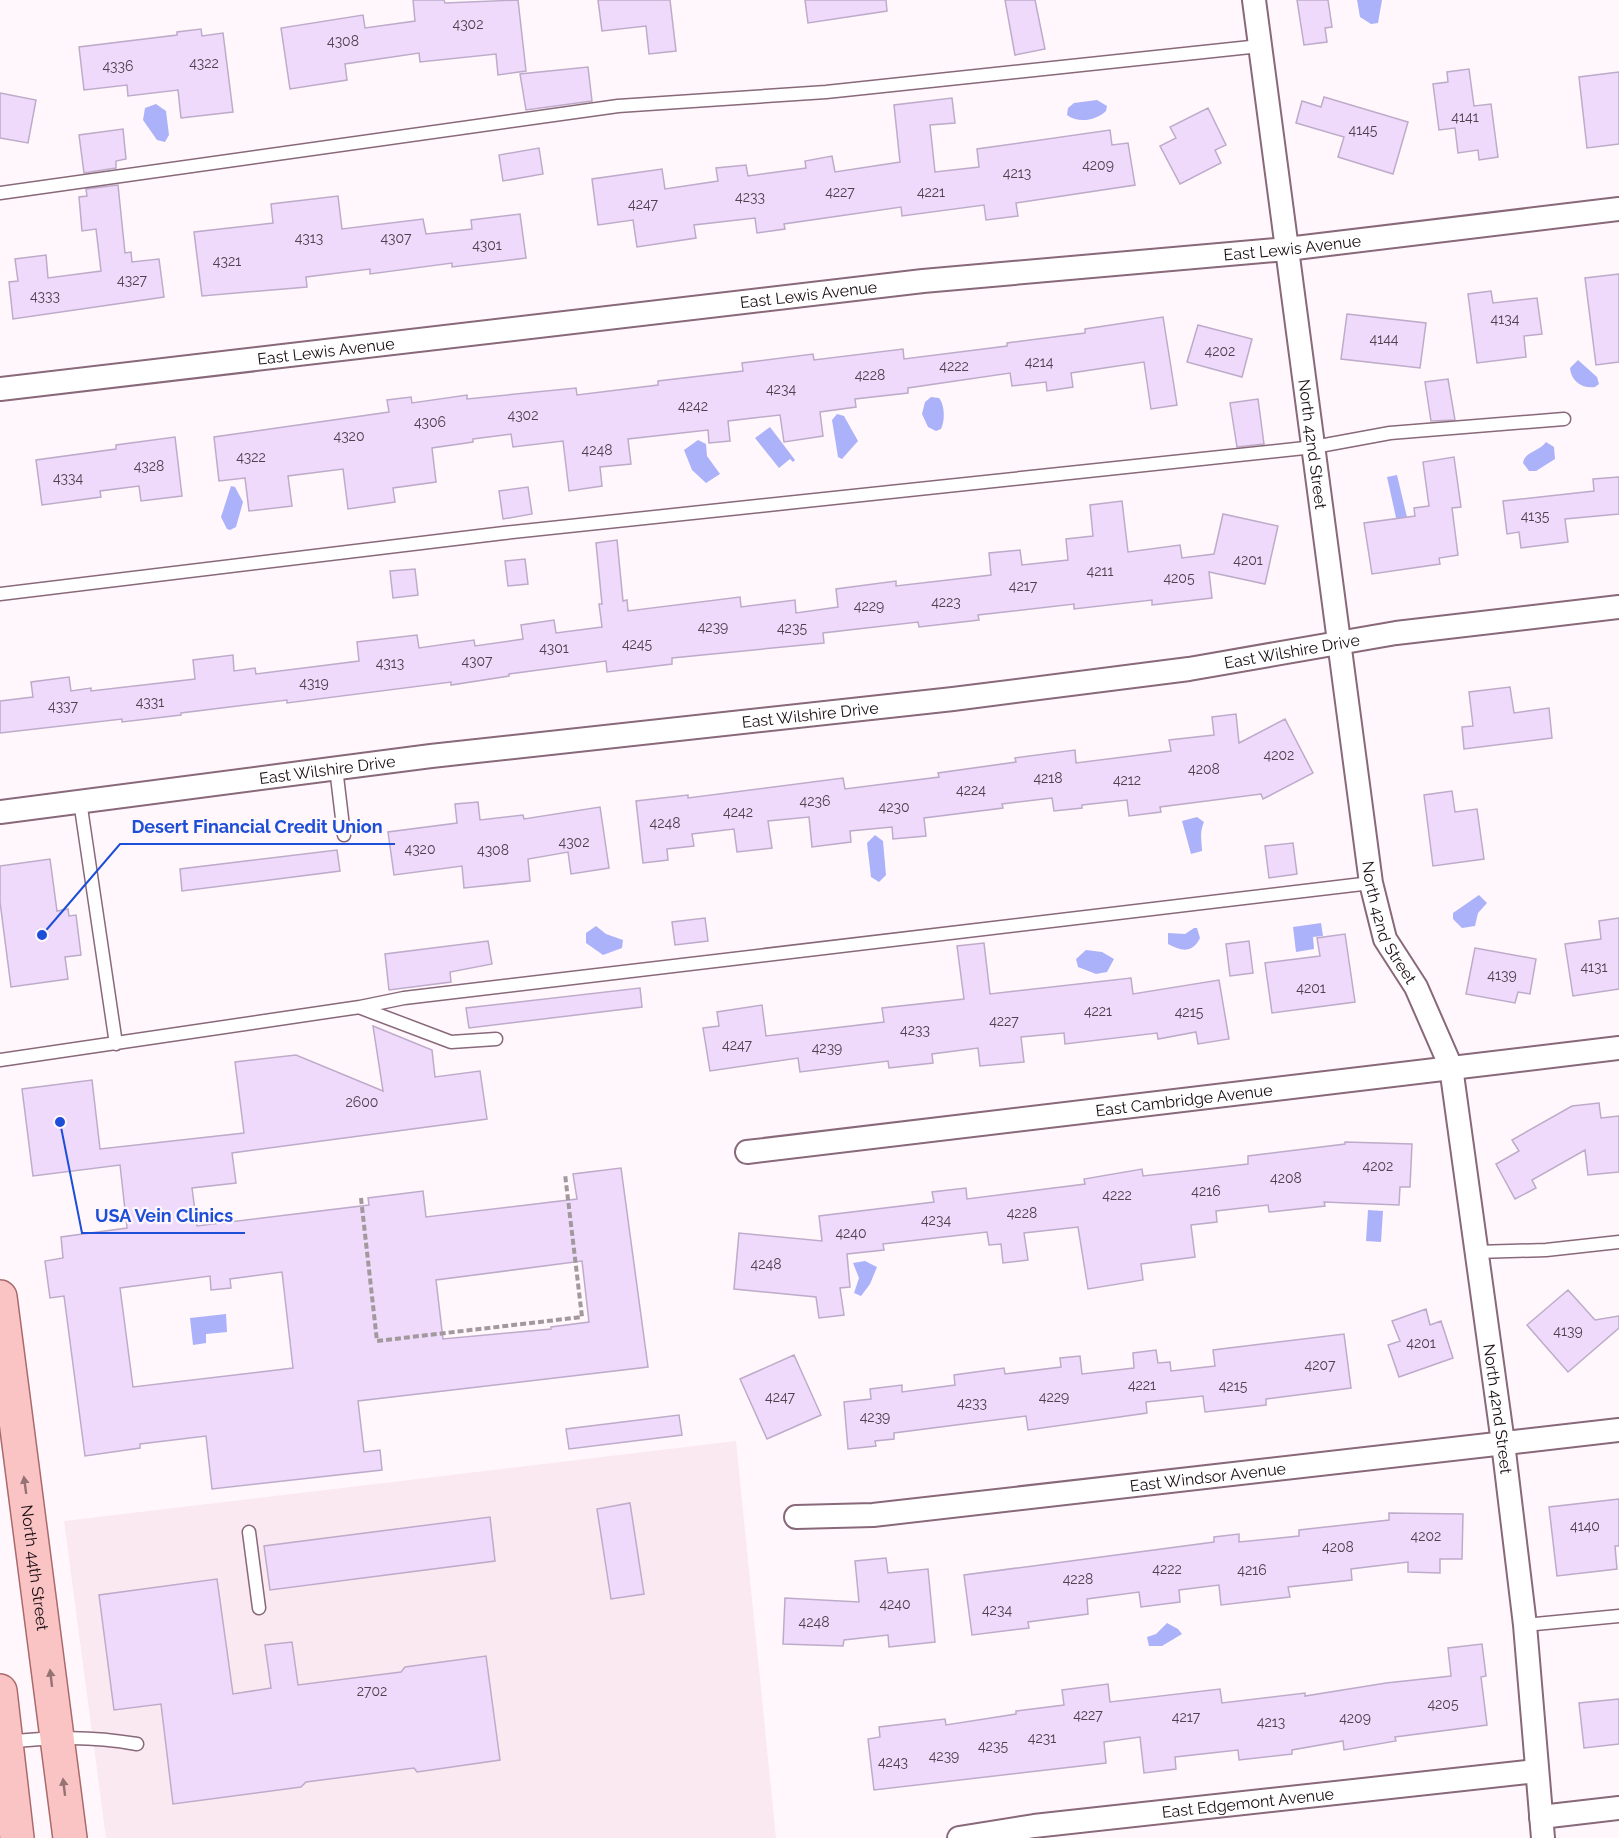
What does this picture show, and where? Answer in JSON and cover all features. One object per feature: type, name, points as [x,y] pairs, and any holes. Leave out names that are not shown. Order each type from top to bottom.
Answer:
[{"type":"main road","name":"North 44th Street","points":[[0,1297],[70,1838]]},
{"type":"main road","points":[[0,1691],[3,1742],[17,1838]]},
{"type":"street","name":"North 42nd Street","points":[[1254,0],[1371,883],[1385,939],[1416,987],[1451,1067],[1503,1443],[1525,1625],[1542,1828]]},
{"type":"street","name":"East Lewis Avenue","points":[[0,389],[923,281],[1287,249],[1619,209]]},
{"type":"street","name":"East Wilshire Drive","points":[[0,812],[336,768],[953,699],[1189,669],[1396,633],[1619,607]]},
{"type":"street","name":"East Cambridge Avenue","points":[[747,1152],[1619,1048]]},
{"type":"street","name":"East Windsor Avenue","points":[[796,1516],[873,1515],[1619,1430]]},
{"type":"street","name":"East Edgemont Avenue","points":[[959,1838],[1034,1832],[1536,1771]]},
{"type":"street","points":[[1542,1828],[1619,1808]]},
{"type":"lane","points":[[0,193],[618,106],[826,92],[1260,46]]},
{"type":"lane","points":[[0,594],[504,533],[1314,447],[1390,434],[1564,419]]},
{"type":"lane","points":[[336,768],[344,835]]},
{"type":"lane","points":[[80,801],[116,1044]]},
{"type":"lane","points":[[0,1060],[360,1007],[404,998],[1371,883]]},
{"type":"lane","points":[[360,1007],[451,1042],[496,1039]]},
{"type":"lane","points":[[1476,1252],[1546,1250],[1619,1242]]},
{"type":"lane","points":[[249,1532],[259,1608]]},
{"type":"lane","points":[[1525,1625],[1619,1616]]},
{"type":"lane","points":[[3,1742],[58,1736],[94,1737],[137,1744]]},
{"type":"path","points":[[361,1198],[377,1341],[582,1317],[565,1174]]},
{"type":"shaded area","points":[[736,1441],[776,1838],[106,1838],[64,1521]]},
{"type":"water","points":[[1357,0],[1382,0],[1378,23],[1371,24],[1360,17]]},
{"type":"water","points":[[1097,100],[1107,106],[1106,111],[1098,117],[1082,120],[1067,115],[1068,108],[1074,103]]},
{"type":"water","points":[[156,104],[166,111],[169,135],[165,142],[157,140],[143,120],[145,108]]},
{"type":"water","points":[[1578,360],[1597,377],[1599,384],[1595,387],[1582,385],[1572,377],[1570,368]]},
{"type":"water","points":[[931,397],[939,398],[943,409],[942,426],[936,431],[928,427],[922,414],[925,402]]},
{"type":"water","points":[[837,414],[844,416],[858,441],[842,459],[838,457],[832,420]]},
{"type":"water","points":[[770,427],[795,460],[793,462],[790,459],[779,468],[755,438]]},
{"type":"water","points":[[698,440],[706,444],[707,456],[720,474],[706,483],[692,470],[684,450]]},
{"type":"water","points":[[1546,442],[1554,447],[1555,459],[1536,471],[1529,471],[1523,463],[1524,459]]},
{"type":"water","points":[[1397,475],[1412,538],[1401,540],[1387,477]]},
{"type":"water","points":[[231,486],[235,487],[243,502],[236,527],[230,530],[227,529],[221,517]]},
{"type":"water","points":[[1197,817],[1204,822],[1201,834],[1202,851],[1191,854],[1182,821]]},
{"type":"water","points":[[875,835],[883,841],[886,875],[879,882],[871,877],[867,843]]},
{"type":"water","points":[[1479,895],[1487,903],[1478,913],[1475,926],[1462,928],[1453,919],[1453,913]]},
{"type":"water","points":[[1321,923],[1323,936],[1313,937],[1314,949],[1296,952],[1293,927]]},
{"type":"water","points":[[596,926],[606,934],[623,940],[622,948],[603,955],[586,943],[586,933]]},
{"type":"water","points":[[1197,928],[1200,938],[1190,949],[1177,948],[1168,944],[1168,933],[1185,934]]},
{"type":"water","points":[[1086,950],[1102,952],[1114,959],[1107,972],[1096,974],[1078,967],[1076,959]]},
{"type":"water","points":[[1368,1210],[1383,1211],[1381,1242],[1366,1241]]},
{"type":"water","points":[[865,1261],[877,1267],[870,1284],[861,1296],[854,1293],[859,1278],[853,1263]]},
{"type":"water","points":[[226,1314],[227,1332],[206,1334],[206,1343],[193,1345],[190,1318]]},
{"type":"water","points":[[1167,1623],[1182,1634],[1162,1646],[1149,1646],[1147,1637],[1156,1634]]},
{"type":"building","points":[[413,0],[444,0],[445,3],[518,0],[526,71],[498,75],[496,54],[420,62],[419,53],[345,64],[347,80],[290,89],[281,28],[363,15],[365,28],[415,21]]},
{"type":"building","points":[[598,0],[670,0],[676,51],[649,54],[646,26],[602,31]]},
{"type":"building","points":[[805,0],[886,0],[887,11],[808,23]]},
{"type":"building","points":[[1005,0],[1035,0],[1045,49],[1015,55]]},
{"type":"building","points":[[1297,0],[1328,0],[1332,27],[1325,28],[1327,42],[1304,45]]},
{"type":"building","points":[[201,29],[202,36],[223,33],[233,112],[181,118],[178,90],[128,96],[127,85],[84,90],[79,47],[177,35],[177,32]]},
{"type":"building","points":[[588,67],[592,101],[526,110],[520,74]]},
{"type":"building","points":[[1469,69],[1474,106],[1491,104],[1498,157],[1479,160],[1478,150],[1458,153],[1455,128],[1439,130],[1433,84],[1448,82],[1447,72]]},
{"type":"building","points":[[1619,72],[1619,144],[1587,148],[1579,77]]},
{"type":"building","points":[[0,93],[36,100],[28,143],[0,138]]},
{"type":"building","points":[[1324,97],[1408,122],[1393,174],[1338,157],[1344,137],[1296,123],[1302,101],[1321,107]]},
{"type":"building","points":[[952,98],[955,123],[930,125],[935,172],[979,167],[977,149],[1110,130],[1112,145],[1128,143],[1135,185],[1016,203],[1018,216],[986,220],[984,205],[902,216],[901,207],[784,224],[785,229],[757,233],[755,218],[694,225],[696,238],[637,247],[633,220],[598,225],[592,179],[662,169],[665,189],[718,181],[716,168],[746,165],[748,176],[806,168],[805,161],[832,156],[835,172],[900,162],[894,105]]},
{"type":"building","points":[[1208,108],[1226,145],[1215,150],[1221,163],[1180,184],[1160,146],[1176,138],[1170,127]]},
{"type":"building","points":[[123,129],[126,159],[116,161],[116,168],[84,173],[79,135]]},
{"type":"building","points":[[539,148],[543,174],[503,181],[499,155]]},
{"type":"building","points":[[118,185],[125,253],[131,252],[132,262],[159,259],[164,297],[13,319],[9,282],[18,281],[15,259],[46,255],[48,278],[101,271],[96,229],[82,231],[79,197],[87,196],[86,189]]},
{"type":"building","points":[[338,196],[342,229],[423,219],[426,234],[472,229],[471,220],[520,214],[526,258],[452,267],[452,263],[370,274],[370,269],[306,277],[307,287],[202,296],[194,232],[273,223],[271,204]]},
{"type":"building","points":[[1619,274],[1619,362],[1596,365],[1585,278]]},
{"type":"building","points":[[1491,291],[1493,303],[1537,298],[1542,334],[1524,336],[1526,357],[1477,363],[1468,294]]},
{"type":"building","points":[[1347,314],[1426,323],[1420,368],[1341,359]]},
{"type":"building","points":[[1163,317],[1177,405],[1151,409],[1144,362],[1071,373],[1073,387],[1047,391],[1046,382],[1012,386],[1010,373],[908,388],[908,393],[855,399],[856,407],[820,412],[823,436],[784,442],[780,415],[728,421],[730,441],[709,443],[708,430],[628,439],[631,464],[600,467],[602,486],[569,491],[563,441],[513,447],[511,434],[432,448],[436,482],[393,488],[395,502],[348,509],[343,469],[288,476],[292,506],[249,511],[245,478],[219,481],[214,437],[389,412],[387,400],[411,397],[412,403],[467,395],[467,399],[576,388],[577,395],[658,385],[658,381],[743,371],[742,363],[813,354],[814,360],[903,349],[904,359],[1007,346],[1007,343],[1085,333],[1085,329]]},
{"type":"building","points":[[1198,325],[1252,339],[1242,377],[1187,362]]},
{"type":"building","points":[[1448,379],[1455,420],[1431,421],[1425,382]]},
{"type":"building","points":[[1258,399],[1264,444],[1237,447],[1230,403]]},
{"type":"building","points":[[175,437],[182,496],[141,501],[139,486],[100,491],[101,497],[42,505],[36,460],[116,449],[116,445]]},
{"type":"building","points":[[1454,457],[1461,507],[1452,508],[1458,555],[1439,558],[1440,564],[1372,574],[1364,523],[1415,516],[1414,508],[1429,506],[1423,462]]},
{"type":"building","points":[[1619,477],[1619,514],[1565,519],[1568,542],[1521,548],[1519,532],[1507,534],[1503,501],[1594,491],[1593,479]]},
{"type":"building","points":[[528,487],[532,514],[503,519],[499,491]]},
{"type":"building","points":[[1122,501],[1128,552],[1180,545],[1182,558],[1214,554],[1223,514],[1278,526],[1265,584],[1209,572],[1212,598],[1152,605],[1152,600],[1074,609],[1074,604],[978,615],[979,620],[919,627],[918,622],[823,633],[824,643],[672,658],[672,664],[607,672],[606,661],[509,674],[509,676],[451,685],[451,682],[287,703],[287,700],[122,722],[122,719],[0,733],[0,701],[33,697],[31,682],[69,677],[71,691],[91,688],[91,691],[195,679],[193,660],[233,655],[234,671],[255,668],[256,674],[359,661],[357,642],[417,635],[419,648],[474,640],[475,646],[523,639],[521,625],[554,620],[556,633],[602,627],[596,543],[617,540],[623,601],[627,600],[628,611],[740,597],[741,607],[795,600],[796,613],[838,607],[836,589],[896,581],[896,586],[991,575],[989,553],[1020,550],[1022,565],[1068,560],[1066,539],[1093,536],[1090,505]]},
{"type":"building","points":[[525,559],[528,584],[508,586],[505,561]]},
{"type":"building","points":[[415,569],[418,595],[393,598],[390,571]]},
{"type":"building","points":[[1510,687],[1514,713],[1549,708],[1552,738],[1464,749],[1462,727],[1473,726],[1469,692]]},
{"type":"building","points":[[1236,714],[1239,743],[1285,719],[1313,773],[1263,799],[1261,794],[1160,807],[1161,812],[1129,816],[1127,800],[1054,811],[1052,798],[1002,804],[1003,808],[924,818],[926,836],[893,839],[892,827],[850,831],[851,842],[812,847],[809,817],[768,821],[772,848],[737,852],[734,829],[692,834],[694,846],[667,849],[668,860],[643,863],[636,801],[688,795],[688,798],[843,778],[845,789],[939,777],[938,773],[1016,762],[1015,758],[1075,750],[1076,763],[1171,751],[1169,740],[1214,735],[1212,717]]},
{"type":"building","points":[[1452,791],[1455,812],[1477,809],[1484,859],[1433,866],[1424,795]]},
{"type":"building","points":[[478,802],[480,820],[523,815],[524,819],[600,807],[609,868],[571,874],[568,852],[528,859],[530,881],[464,888],[462,866],[394,875],[388,832],[457,823],[455,804]]},
{"type":"building","points":[[1293,843],[1297,874],[1269,878],[1265,846]]},
{"type":"building","points":[[337,850],[340,871],[182,891],[180,869]]},
{"type":"building","points":[[50,859],[57,911],[68,909],[69,916],[76,915],[81,955],[65,957],[68,979],[11,987],[0,902],[0,866]]},
{"type":"building","points":[[705,918],[708,941],[675,945],[672,922]]},
{"type":"building","points":[[1619,918],[1619,989],[1573,996],[1565,944],[1601,939],[1599,921]]},
{"type":"building","points":[[1345,934],[1355,1002],[1272,1013],[1265,963],[1320,956],[1317,938]]},
{"type":"building","points":[[488,941],[492,964],[450,972],[451,982],[389,990],[385,954]]},
{"type":"building","points":[[1249,941],[1253,973],[1230,976],[1226,944]]},
{"type":"building","points":[[984,943],[990,994],[1131,978],[1133,994],[1219,980],[1229,1039],[1198,1044],[1196,1032],[1158,1039],[1157,1033],[1065,1044],[1064,1033],[1021,1037],[1024,1062],[980,1066],[978,1048],[932,1054],[933,1063],[889,1068],[888,1061],[800,1072],[798,1058],[710,1071],[703,1028],[719,1026],[717,1012],[762,1005],[766,1036],[884,1022],[882,1008],[964,999],[957,946]]},
{"type":"building","points":[[1475,948],[1536,959],[1530,994],[1518,992],[1515,1003],[1466,994]]},
{"type":"building","points":[[640,988],[642,1007],[469,1028],[466,1008]]},
{"type":"building","points":[[373,1026],[432,1050],[435,1077],[480,1071],[487,1119],[232,1153],[236,1183],[192,1188],[197,1226],[369,1205],[368,1198],[423,1191],[426,1217],[577,1199],[573,1174],[621,1168],[648,1367],[358,1401],[364,1452],[380,1450],[382,1470],[212,1489],[206,1436],[140,1444],[140,1448],[85,1456],[64,1296],[50,1298],[45,1261],[63,1258],[61,1237],[127,1228],[120,1165],[33,1176],[22,1089],[92,1080],[100,1149],[244,1133],[235,1062],[296,1055],[383,1091]],"holes":[[[582,1261],[589,1322],[551,1327],[551,1329],[443,1339],[436,1280]],[[282,1272],[293,1368],[133,1387],[120,1288],[210,1276],[211,1290],[231,1288],[230,1279]]]},
{"type":"building","points":[[1599,1103],[1601,1118],[1619,1116],[1619,1172],[1588,1175],[1585,1150],[1532,1180],[1536,1188],[1515,1199],[1496,1164],[1519,1151],[1512,1140],[1572,1106]]},
{"type":"building","points":[[1345,1142],[1412,1144],[1410,1187],[1400,1187],[1399,1205],[1324,1202],[1325,1206],[1269,1212],[1268,1205],[1216,1211],[1217,1222],[1191,1225],[1195,1257],[1141,1264],[1143,1280],[1088,1289],[1078,1227],[1024,1233],[1028,1260],[1003,1263],[1001,1244],[989,1245],[987,1232],[883,1244],[884,1250],[847,1254],[850,1287],[840,1288],[844,1315],[819,1318],[816,1297],[734,1289],[739,1233],[822,1241],[819,1216],[934,1202],[932,1192],[966,1188],[967,1199],[1085,1184],[1084,1179],[1142,1169],[1143,1176],[1248,1164],[1248,1156],[1345,1144]]},
{"type":"building","points":[[1568,1290],[1595,1320],[1619,1316],[1619,1328],[1568,1372],[1527,1325]]},
{"type":"building","points":[[1426,1309],[1430,1325],[1441,1321],[1453,1358],[1399,1377],[1388,1345],[1400,1341],[1392,1321]]},
{"type":"building","points":[[1344,1334],[1351,1388],[1266,1399],[1266,1405],[1205,1412],[1203,1396],[1146,1402],[1147,1413],[1028,1430],[1026,1416],[894,1433],[894,1439],[875,1441],[876,1446],[848,1449],[844,1402],[871,1399],[870,1389],[902,1385],[902,1392],[955,1385],[954,1375],[1004,1368],[1005,1374],[1061,1367],[1060,1358],[1080,1356],[1082,1374],[1134,1368],[1133,1353],[1156,1350],[1158,1363],[1170,1362],[1171,1371],[1215,1366],[1213,1350]]},
{"type":"building","points":[[794,1355],[821,1415],[767,1439],[740,1379]]},
{"type":"building","points":[[679,1415],[682,1435],[569,1449],[566,1429]]},
{"type":"building","points":[[1619,1499],[1619,1546],[1615,1546],[1617,1569],[1557,1576],[1549,1507]]},
{"type":"building","points":[[630,1503],[644,1594],[611,1599],[597,1509]]},
{"type":"building","points":[[1389,1513],[1463,1514],[1462,1559],[1440,1559],[1440,1573],[1408,1572],[1408,1562],[1351,1569],[1352,1580],[1288,1587],[1290,1597],[1221,1605],[1219,1585],[1179,1590],[1180,1602],[1141,1607],[1139,1592],[1087,1599],[1088,1614],[1028,1622],[1029,1628],[972,1635],[964,1575],[1214,1542],[1214,1537],[1239,1534],[1239,1542],[1299,1536],[1299,1530],[1389,1520]]},
{"type":"building","points":[[490,1517],[495,1561],[270,1590],[264,1546]]},
{"type":"building","points":[[886,1558],[888,1573],[928,1569],[935,1642],[889,1647],[888,1635],[844,1640],[843,1646],[783,1644],[785,1598],[859,1602],[855,1561]]},
{"type":"building","points":[[217,1579],[233,1694],[271,1688],[265,1645],[292,1642],[298,1685],[401,1672],[405,1667],[486,1656],[500,1760],[417,1772],[414,1768],[306,1782],[301,1787],[173,1804],[161,1704],[114,1710],[99,1595]]},
{"type":"building","points":[[1482,1644],[1486,1676],[1481,1677],[1487,1725],[1395,1737],[1396,1741],[1344,1750],[1343,1741],[1292,1750],[1292,1754],[1239,1760],[1238,1750],[1175,1757],[1176,1769],[1144,1773],[1140,1737],[1104,1742],[1106,1763],[874,1790],[868,1739],[880,1737],[879,1727],[945,1719],[946,1725],[1016,1714],[1016,1711],[1064,1705],[1062,1690],[1108,1684],[1110,1702],[1220,1689],[1222,1703],[1305,1693],[1305,1696],[1386,1683],[1451,1676],[1448,1648]]},
{"type":"building","points":[[1619,1699],[1619,1744],[1584,1748],[1579,1703]]},
{"type":"place","name":"Desert Financial Credit Union","points":[[42,935]]},
{"type":"place","name":"USA Vein Clinics","points":[[60,1122]]}]
